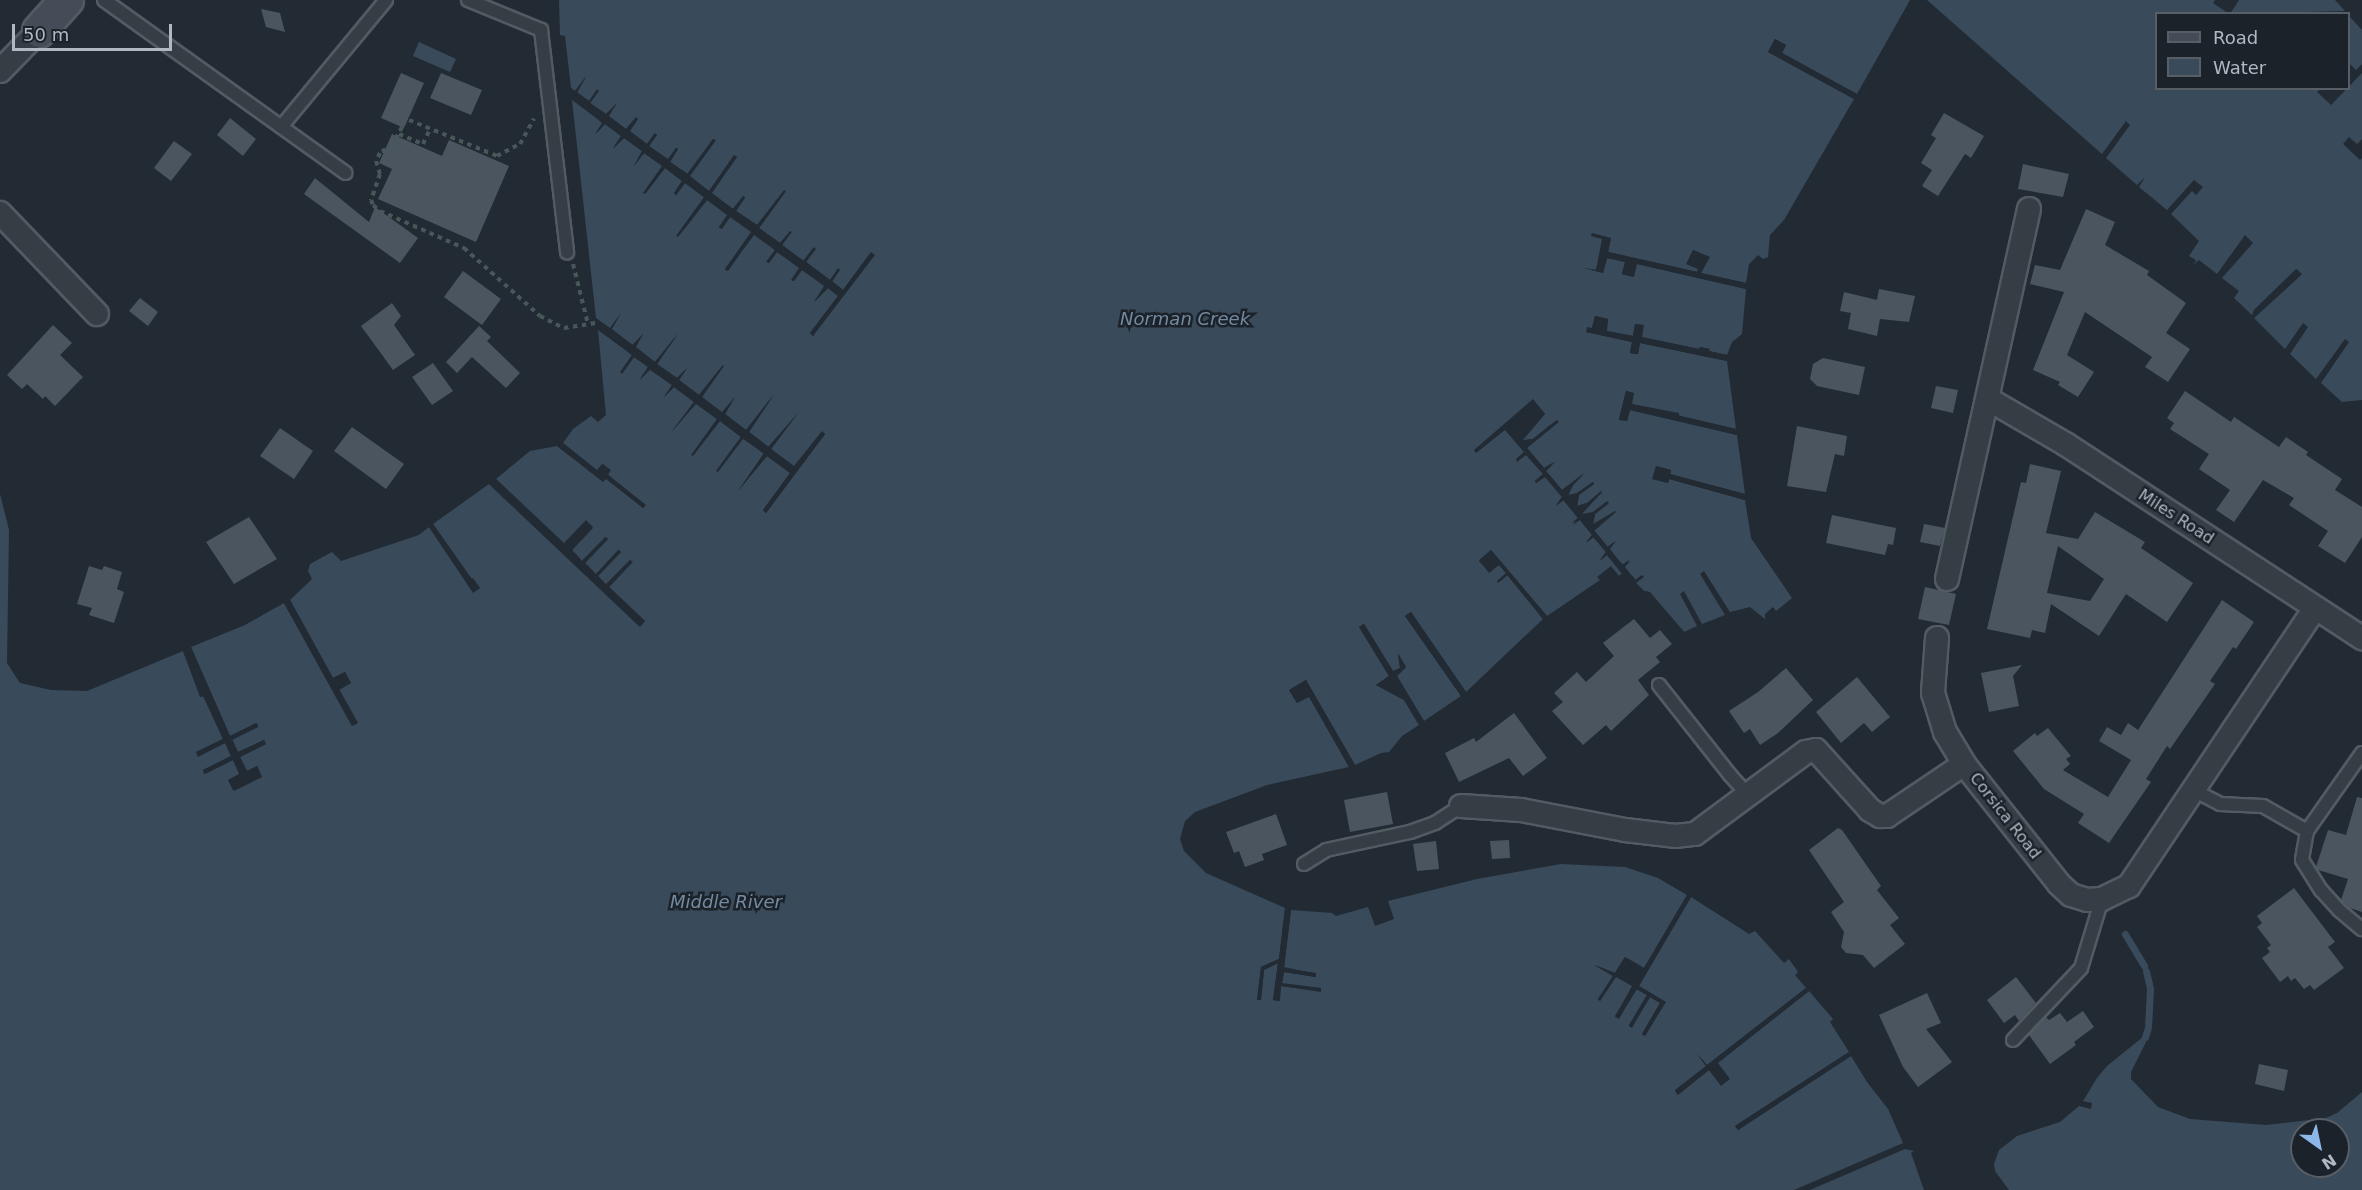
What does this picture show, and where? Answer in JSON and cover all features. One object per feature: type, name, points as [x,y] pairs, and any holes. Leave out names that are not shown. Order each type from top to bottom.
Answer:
[{"type":"street","points":[[0,70],[67,0]]},
{"type":"street","points":[[1947,579],[2029,209]]},
{"type":"street","points":[[0,213],[97,314]]},
{"type":"street","name":"Miles Road","points":[[1988,399],[2067,445],[2362,638]]},
{"type":"street","points":[[2102,899],[2129,886],[2315,608]]},
{"type":"street","points":[[1937,638],[1933,693],[1946,732],[1964,764]]},
{"type":"street","name":"Corsica Road","points":[[1461,806],[1521,810],[1625,830],[1675,836],[1695,834],[1796,758],[1816,750],[1870,810],[1880,816],[1887,816],[1964,764],[2059,884],[2071,895],[2087,900],[2102,899]]},
{"type":"lane","points":[[104,0],[346,173]]},
{"type":"lane","points":[[281,127],[386,0]]},
{"type":"lane","points":[[468,0],[541,30],[567,252]]},
{"type":"lane","points":[[1659,685],[1730,776],[1748,795]]},
{"type":"lane","points":[[2362,753],[2307,831],[2302,860],[2327,897],[2362,929]]},
{"type":"lane","points":[[2193,790],[2220,804],[2263,806],[2307,831]]},
{"type":"lane","points":[[1304,864],[1326,850],[1410,832],[1435,823],[1461,806]]},
{"type":"lane","points":[[2013,1040],[2080,968],[2102,899]]},
{"type":"path","points":[[409,120],[497,156],[520,144],[526,137],[548,88]]},
{"type":"path","points":[[402,127],[393,144],[380,153],[376,161],[380,174],[371,200],[372,205],[380,211],[464,248],[540,316],[564,328],[596,323]]},
{"type":"path","points":[[399,134],[423,144],[430,129]]},
{"type":"path","points":[[567,252],[577,274],[588,324]]},
{"type":"water","points":[[559,0],[1910,0],[1857,94],[1782,53],[1786,45],[1775,39],[1768,52],[1854,99],[1784,220],[1770,235],[1768,257],[1763,259],[1758,255],[1749,264],[1746,283],[1701,273],[1709,257],[1693,250],[1687,264],[1698,269],[1698,272],[1608,252],[1611,238],[1603,239],[1596,270],[1584,268],[1603,273],[1607,258],[1625,262],[1622,274],[1633,277],[1637,264],[1746,289],[1742,334],[1732,342],[1727,355],[1700,347],[1699,349],[1641,337],[1643,325],[1635,324],[1633,336],[1606,331],[1608,319],[1595,316],[1592,328],[1586,332],[1632,342],[1630,353],[1638,354],[1640,343],[1727,361],[1736,429],[1631,404],[1634,393],[1626,391],[1619,419],[1627,421],[1630,410],[1737,435],[1745,494],[1670,474],[1671,470],[1656,466],[1653,479],[1668,483],[1669,479],[1745,500],[1751,538],[1792,598],[1776,611],[1773,607],[1765,614],[1765,619],[1750,607],[1730,612],[1704,571],[1700,574],[1725,615],[1702,624],[1684,591],[1680,594],[1697,626],[1684,632],[1650,592],[1644,591],[1636,583],[1642,575],[1636,580],[1624,567],[1631,561],[1623,565],[1609,549],[1615,541],[1608,547],[1594,530],[1615,511],[1593,524],[1595,514],[1608,504],[1607,502],[1583,516],[1582,514],[1602,492],[1587,503],[1577,506],[1579,495],[1594,484],[1593,482],[1568,496],[1573,485],[1584,474],[1562,490],[1546,471],[1554,462],[1544,468],[1527,448],[1556,420],[1533,439],[1522,440],[1545,414],[1533,400],[1476,453],[1505,429],[1524,452],[1517,461],[1526,454],[1543,474],[1535,481],[1536,483],[1545,477],[1562,497],[1556,505],[1563,500],[1578,518],[1573,525],[1580,520],[1592,535],[1586,542],[1593,537],[1606,552],[1600,560],[1607,555],[1622,574],[1619,576],[1611,566],[1597,577],[1600,580],[1547,616],[1491,550],[1479,561],[1489,572],[1499,565],[1506,573],[1498,583],[1507,575],[1543,619],[1466,692],[1411,612],[1405,616],[1461,696],[1424,721],[1397,676],[1406,667],[1398,654],[1400,668],[1393,671],[1364,624],[1359,627],[1389,676],[1376,685],[1404,700],[1419,725],[1402,736],[1389,752],[1381,753],[1355,765],[1306,680],[1289,690],[1297,703],[1309,696],[1349,767],[1267,785],[1195,812],[1185,821],[1180,839],[1184,851],[1206,873],[1285,908],[1279,959],[1261,967],[1257,1000],[1261,1000],[1264,970],[1278,963],[1273,1000],[1279,1001],[1281,986],[1321,991],[1321,988],[1282,984],[1284,972],[1316,977],[1316,973],[1284,968],[1291,910],[1332,913],[1336,916],[1368,907],[1375,926],[1394,919],[1388,901],[1477,879],[1561,864],[1625,867],[1658,878],[1687,895],[1644,968],[1625,957],[1615,973],[1595,965],[1613,976],[1598,999],[1600,1001],[1616,976],[1633,986],[1615,1016],[1619,1018],[1637,989],[1647,995],[1629,1025],[1631,1027],[1650,997],[1660,1003],[1642,1034],[1645,1036],[1665,1002],[1639,986],[1691,897],[1749,934],[1755,931],[1784,963],[1789,959],[1798,972],[1795,975],[1806,988],[1707,1065],[1697,1054],[1706,1066],[1675,1090],[1677,1094],[1709,1070],[1721,1085],[1729,1079],[1717,1063],[1809,991],[1833,1019],[1830,1022],[1849,1052],[1735,1126],[1738,1130],[1851,1056],[1888,1109],[1903,1143],[1794,1190],[0,1190],[0,494],[9,530],[7,663],[20,683],[51,690],[87,691],[183,651],[201,697],[203,696],[223,739],[196,752],[198,756],[225,743],[231,756],[203,770],[205,774],[233,760],[240,774],[228,780],[233,790],[262,777],[257,766],[247,771],[240,757],[266,744],[264,740],[238,752],[232,740],[258,727],[256,723],[230,736],[191,647],[245,625],[284,603],[352,726],[358,723],[339,689],[351,683],[345,672],[333,678],[290,600],[312,579],[308,571],[310,564],[332,552],[341,561],[419,535],[429,527],[473,592],[479,589],[433,524],[489,484],[639,626],[645,621],[609,587],[632,562],[630,560],[606,585],[598,576],[621,552],[618,550],[596,574],[585,563],[608,539],[605,537],[582,561],[572,550],[593,528],[586,521],[564,544],[496,479],[530,451],[557,446],[603,481],[606,478],[643,508],[645,505],[607,474],[610,470],[603,464],[597,471],[563,443],[573,429],[591,416],[598,422],[606,415],[598,330],[632,355],[622,373],[634,357],[648,367],[640,380],[650,369],[672,385],[664,397],[674,387],[694,402],[672,432],[696,403],[717,419],[692,455],[720,421],[741,437],[716,471],[743,438],[764,454],[738,491],[767,456],[790,473],[763,510],[766,513],[825,434],[822,432],[795,467],[771,449],[798,413],[769,447],[749,432],[773,395],[746,430],[725,414],[735,397],[722,413],[702,397],[723,365],[699,395],[679,380],[687,368],[677,378],[657,364],[678,333],[655,362],[635,347],[643,334],[633,345],[611,329],[621,314],[610,329],[596,318],[572,100],[603,123],[596,134],[605,124],[621,136],[613,148],[624,138],[642,151],[634,166],[644,153],[663,166],[645,194],[665,168],[682,181],[674,193],[676,195],[685,183],[705,198],[678,237],[707,200],[728,215],[719,227],[722,229],[730,217],[752,232],[725,269],[728,271],[754,234],[775,250],[767,261],[769,263],[777,252],[800,268],[792,280],[794,281],[802,270],[825,286],[814,302],[828,288],[838,296],[810,333],[813,336],[871,252],[843,290],[832,281],[839,269],[830,280],[806,262],[815,249],[813,248],[804,261],[782,245],[791,232],[780,243],[759,228],[786,191],[757,225],[736,211],[745,198],[743,196],[733,209],[711,193],[737,157],[734,156],[709,191],[689,177],[715,141],[713,139],[688,174],[670,162],[678,149],[676,148],[668,160],[649,146],[657,135],[654,134],[647,144],[629,131],[638,119],[636,118],[626,129],[608,116],[617,103],[606,114],[590,103],[599,90],[589,101],[577,92],[586,77],[575,91],[571,88],[565,36],[560,35]]},
{"type":"water","points":[[1927,0],[2215,0],[2213,3],[2226,12],[2155,12],[2155,90],[2319,90],[2317,92],[2331,105],[2346,90],[2350,90],[2350,85],[2362,73],[2362,139],[2357,144],[2349,137],[2343,144],[2360,160],[2362,158],[2362,400],[2342,402],[2321,383],[2349,342],[2345,339],[2316,379],[2290,354],[2308,327],[2303,323],[2285,349],[2254,318],[2301,275],[2297,269],[2254,310],[2252,315],[2234,298],[2239,291],[2222,278],[2253,243],[2245,235],[2217,274],[2199,260],[2194,264],[2196,260],[2189,256],[2199,241],[2171,214],[2192,191],[2196,195],[2203,187],[2194,180],[2167,210],[2139,187],[2145,177],[2137,185],[2106,158],[2130,125],[2126,121],[2102,154]]},
{"type":"water","points":[[2239,0],[2335,0],[2345,11],[2307,12],[2231,12]]},
{"type":"water","points":[[2350,17],[2362,30],[2362,64],[2356,70],[2350,64]]},
{"type":"water","points":[[419,42],[456,59],[450,72],[413,56]]},
{"type":"water","points":[[2143,1037],[2146,1038],[2131,1072],[2131,1079],[2158,1107],[2190,1119],[2266,1125],[2290,1122],[2290,1178],[2350,1178],[2350,1118],[2326,1118],[2337,1113],[2362,1092],[2362,1190],[2009,1190],[1995,1171],[1994,1164],[1999,1150],[2017,1136],[2060,1122],[2079,1106],[2091,1109],[2092,1103],[2083,1101],[2107,1066]]},
{"type":"water","points":[[1905,1149],[1914,1151],[1911,1153],[1924,1190],[1810,1190]]},
{"type":"pier","points":[[1775,39],[1786,45],[1782,53],[1857,94],[1854,99],[1768,52]]},
{"type":"pier","points":[[586,76],[577,93],[589,101],[597,89],[599,91],[590,103],[606,114],[617,103],[609,116],[626,129],[636,117],[638,119],[630,131],[647,144],[655,133],[657,135],[649,146],[668,159],[676,148],[678,149],[670,162],[687,174],[713,139],[716,140],[690,176],[709,191],[734,155],[737,157],[712,193],[733,209],[743,196],[745,197],[736,211],[757,225],[784,190],[786,191],[759,228],[780,243],[790,231],[792,232],[782,245],[803,261],[814,247],[816,249],[806,262],[830,280],[838,268],[840,270],[832,282],[843,290],[871,252],[875,255],[813,336],[810,333],[838,296],[828,288],[814,302],[824,286],[802,270],[793,281],[791,280],[799,268],[777,252],[769,263],[766,262],[775,250],[754,235],[727,271],[725,269],[751,232],[730,217],[721,229],[719,227],[727,215],[707,200],[678,237],[676,236],[704,197],[685,183],[676,195],[674,194],[682,181],[665,168],[645,194],[643,193],[662,166],[644,153],[634,166],[642,151],[624,138],[613,149],[621,136],[605,124],[595,134],[602,123],[572,97],[802,267],[841,295],[842,293],[571,92],[571,88],[575,91]]},
{"type":"pier","points":[[1592,233],[1611,238],[1608,252],[1697,272],[1698,269],[1686,264],[1693,250],[1710,257],[1701,273],[1746,283],[1746,289],[1637,264],[1634,277],[1622,274],[1625,262],[1607,258],[1603,273],[1584,268],[1596,270],[1602,239],[1591,236]]},
{"type":"pier","points":[[2296,269],[2302,274],[2254,318],[2254,310]]},
{"type":"pier","points":[[621,313],[612,329],[632,345],[643,334],[636,347],[655,362],[678,334],[657,364],[677,378],[687,368],[679,380],[699,395],[723,365],[702,397],[722,412],[735,397],[725,414],[746,430],[774,395],[749,432],[768,447],[798,413],[771,449],[794,466],[822,431],[825,434],[766,513],[763,510],[790,473],[767,456],[738,491],[764,453],[743,439],[718,472],[716,471],[741,437],[720,421],[693,456],[691,455],[717,419],[696,404],[671,432],[694,402],[674,387],[664,397],[672,385],[650,370],[639,380],[648,367],[634,357],[622,374],[620,372],[632,355],[597,327],[793,472],[795,470],[596,322],[596,318],[610,328]]},
{"type":"pier","points":[[1595,316],[1608,319],[1607,331],[1633,336],[1635,324],[1644,325],[1642,337],[1699,349],[1700,347],[1710,349],[1709,351],[1727,355],[1727,358],[1727,361],[1640,343],[1638,354],[1630,353],[1632,342],[1586,332],[1587,327],[1592,328]],"holes":[[[1638,327],[1640,327],[1641,340],[1698,352],[1640,340],[1633,350],[1633,339]]]},
{"type":"pier","points":[[1626,391],[1634,393],[1632,404],[1679,413],[1679,416],[1736,429],[1737,435],[1630,410],[1627,421],[1619,420]]},
{"type":"pier","points":[[1533,399],[1545,414],[1522,441],[1533,439],[1557,420],[1559,422],[1527,448],[1544,468],[1555,462],[1546,471],[1562,490],[1584,473],[1573,485],[1568,495],[1577,493],[1593,482],[1594,484],[1579,495],[1577,506],[1587,503],[1601,491],[1602,493],[1588,504],[1582,514],[1593,512],[1607,501],[1609,503],[1595,514],[1593,524],[1616,512],[1594,531],[1607,547],[1616,541],[1610,549],[1622,565],[1630,559],[1625,567],[1635,580],[1642,575],[1644,577],[1636,583],[1644,591],[1649,592],[1686,634],[1682,634],[1625,572],[1624,576],[1617,578],[1622,573],[1607,555],[1600,561],[1606,552],[1594,537],[1586,543],[1592,535],[1580,520],[1571,523],[1578,518],[1564,500],[1556,506],[1562,497],[1545,477],[1536,483],[1535,481],[1543,474],[1526,455],[1517,462],[1516,459],[1524,452],[1505,430],[1476,453],[1474,450]],"holes":[[[1533,404],[1541,414],[1526,429],[1519,442],[1506,427]]]},
{"type":"pier","points":[[563,443],[597,470],[602,464],[611,470],[608,475],[646,505],[643,508],[606,479],[603,482],[557,446]]},
{"type":"pier","points":[[1656,466],[1671,470],[1670,474],[1745,494],[1745,500],[1669,479],[1668,483],[1652,479]]},
{"type":"pier","points":[[496,479],[564,543],[586,520],[593,527],[572,550],[582,561],[606,537],[608,539],[585,563],[596,574],[619,550],[621,552],[598,576],[606,584],[630,560],[633,562],[609,587],[645,621],[640,627],[489,484],[491,482],[639,622],[641,621],[569,552],[589,528],[586,525],[563,546],[493,481]]},
{"type":"pier","points":[[433,524],[471,579],[473,578],[480,588],[473,593],[429,527]]},
{"type":"pier","points":[[1491,550],[1547,616],[1543,619],[1508,575],[1498,583],[1497,581],[1506,573],[1499,565],[1489,573],[1479,560]]},
{"type":"pier","points":[[290,600],[333,678],[345,672],[351,683],[339,690],[358,723],[352,726],[284,603]],"holes":[[[287,602],[330,680],[343,676],[347,682],[336,690],[353,722]]]},
{"type":"pier","points":[[1411,612],[1466,692],[1461,696],[1405,616]]},
{"type":"pier","points":[[1364,624],[1393,671],[1400,668],[1398,653],[1406,667],[1397,676],[1424,721],[1422,723],[1419,725],[1404,700],[1376,685],[1389,676],[1359,627]],"holes":[[[1363,628],[1391,673],[1394,673],[1422,723],[1406,698],[1382,684],[1392,675]]]},
{"type":"pier","points":[[191,647],[230,736],[257,723],[258,727],[232,739],[238,752],[264,740],[266,744],[240,757],[247,771],[257,766],[262,777],[234,791],[228,780],[239,774],[233,760],[204,774],[203,770],[231,756],[225,743],[198,757],[196,752],[223,739],[204,696],[200,697],[183,651],[186,649],[202,693],[206,694],[242,773],[241,777],[232,781],[235,787],[258,776],[255,770],[247,774],[244,772],[188,649]]},
{"type":"pier","points":[[1306,680],[1355,765],[1349,767],[1309,697],[1297,703],[1289,690]]},
{"type":"pier","points":[[1687,895],[1691,897],[1639,986],[1666,1002],[1645,1036],[1642,1034],[1660,1003],[1650,997],[1632,1028],[1629,1026],[1647,995],[1636,989],[1619,1019],[1615,1017],[1632,986],[1616,977],[1600,1001],[1598,999],[1613,976],[1594,965],[1615,973],[1625,957],[1644,968]]},
{"type":"pier","points":[[1285,908],[1291,910],[1284,967],[1316,974],[1316,977],[1284,972],[1282,983],[1321,988],[1321,992],[1281,986],[1280,1001],[1273,1000],[1278,963],[1264,970],[1261,1000],[1257,1000],[1261,967],[1279,959]]},
{"type":"pier","points":[[1806,988],[1809,991],[1718,1063],[1730,1079],[1721,1086],[1709,1070],[1678,1095],[1675,1091],[1706,1066],[1697,1054],[1707,1065]]},
{"type":"pier","points":[[1849,1052],[1851,1056],[1738,1130],[1735,1126]]},
{"type":"building","points":[[261,9],[280,13],[285,32],[266,27]]},
{"type":"building","points":[[401,73],[424,83],[404,128],[381,118]]},
{"type":"building","points":[[441,73],[482,90],[471,115],[430,98]]},
{"type":"building","points":[[1944,113],[1984,136],[1971,158],[1965,154],[1938,196],[1922,186],[1932,170],[1921,163],[1936,138],[1931,135]]},
{"type":"building","points":[[230,118],[256,139],[243,156],[217,135]]},
{"type":"building","points":[[392,134],[442,156],[449,140],[509,166],[476,242],[378,199],[392,169],[379,163]]},
{"type":"building","points":[[174,141],[192,154],[171,181],[154,168]]},
{"type":"building","points":[[2023,164],[2069,174],[2063,197],[2018,189]]},
{"type":"building","points":[[315,178],[369,222],[375,207],[418,238],[400,263],[304,194]]},
{"type":"building","points":[[2086,209],[2115,222],[2105,245],[2149,271],[2147,275],[2186,303],[2166,333],[2190,349],[2168,382],[2145,367],[2152,357],[2085,312],[2067,355],[2094,372],[2078,397],[2058,385],[2060,382],[2033,370],[2064,292],[2030,284],[2035,265],[2060,270]]},
{"type":"building","points":[[463,271],[501,299],[482,325],[444,297]]},
{"type":"building","points":[[1879,289],[1915,296],[1909,322],[1880,319],[1877,336],[1848,329],[1851,313],[1840,311],[1844,292],[1877,300]]},
{"type":"building","points":[[140,298],[158,312],[148,326],[129,311]]},
{"type":"building","points":[[392,303],[401,316],[394,325],[415,355],[393,370],[361,326]]},
{"type":"building","points":[[53,325],[72,343],[60,355],[83,377],[55,406],[45,396],[43,399],[27,384],[22,389],[7,375]]},
{"type":"building","points":[[479,326],[491,337],[487,341],[520,373],[506,388],[472,357],[457,373],[446,362]]},
{"type":"building","points":[[1823,358],[1865,367],[1859,395],[1817,386],[1810,379],[1813,364]]},
{"type":"building","points":[[433,363],[453,391],[432,405],[412,377]]},
{"type":"building","points":[[1936,386],[1958,390],[1953,413],[1931,408]]},
{"type":"building","points":[[2185,391],[2231,422],[2234,417],[2279,447],[2286,437],[2308,452],[2306,455],[2342,479],[2335,490],[2362,507],[2362,537],[2345,563],[2318,546],[2328,531],[2289,505],[2294,498],[2263,480],[2234,522],[2216,510],[2230,490],[2199,469],[2209,454],[2170,429],[2174,423],[2167,418]]},
{"type":"building","points":[[1797,426],[1847,436],[1844,456],[1835,454],[1826,492],[1787,486]]},
{"type":"building","points":[[352,427],[404,464],[386,489],[334,451]]},
{"type":"building","points":[[280,428],[313,451],[294,479],[260,456]]},
{"type":"building","points":[[2030,464],[2061,471],[2046,533],[2078,539],[2095,512],[2145,542],[2141,548],[2193,583],[2167,622],[2126,594],[2099,636],[2051,604],[2045,633],[2032,630],[2030,638],[1987,629],[2021,482],[2026,483]],"holes":[[[2058,546],[2104,579],[2090,601],[2047,593]]]},
{"type":"building","points":[[1832,515],[1896,528],[1893,545],[1888,544],[1885,555],[1826,543]]},
{"type":"building","points":[[249,517],[277,559],[234,584],[206,542]]},
{"type":"building","points":[[1924,524],[1945,528],[1940,546],[1920,542]]},
{"type":"building","points":[[89,566],[102,570],[104,566],[122,572],[117,589],[124,592],[114,623],[89,615],[92,608],[77,604]]},
{"type":"building","points":[[1925,587],[1956,594],[1949,625],[1918,619]]},
{"type":"building","points":[[2222,600],[2254,622],[2236,649],[2233,647],[2210,681],[2215,684],[2170,749],[2167,746],[2146,779],[2151,782],[2109,843],[2078,823],[2084,814],[2044,789],[2013,751],[2035,733],[2037,736],[2048,728],[2071,756],[2066,759],[2070,764],[2063,770],[2108,797],[2131,760],[2099,741],[2107,727],[2121,735],[2128,723],[2138,730]]},
{"type":"building","points":[[1634,619],[1650,638],[1660,630],[1672,644],[1656,657],[1660,662],[1638,680],[1649,695],[1611,731],[1606,725],[1583,745],[1552,711],[1563,702],[1554,693],[1577,672],[1586,682],[1614,656],[1603,643]]},
{"type":"building","points":[[2022,665],[2013,676],[2019,706],[1989,712],[1981,673]]},
{"type":"building","points":[[1786,668],[1813,700],[1778,733],[1760,745],[1750,729],[1744,733],[1729,711],[1758,692]]},
{"type":"building","points":[[1857,677],[1890,717],[1872,732],[1864,723],[1841,743],[1816,712]]},
{"type":"building","points":[[1514,713],[1547,758],[1523,776],[1509,758],[1459,782],[1445,753],[1474,738],[1476,742]]},
{"type":"building","points":[[1387,792],[1393,824],[1350,832],[1344,800]]},
{"type":"building","points":[[2357,797],[2362,798],[2362,912],[2350,908],[2341,900],[2348,879],[2318,870],[2316,867],[2328,830],[2346,835]]},
{"type":"building","points":[[1276,814],[1287,845],[1262,854],[1264,860],[1245,867],[1239,851],[1234,853],[1226,832]]},
{"type":"building","points":[[1838,828],[1842,830],[1881,886],[1877,890],[1899,918],[1890,925],[1905,944],[1874,968],[1863,955],[1846,953],[1841,947],[1844,932],[1831,912],[1844,902],[1809,850]]},
{"type":"building","points":[[1509,840],[1510,858],[1492,859],[1490,841]]},
{"type":"building","points":[[1436,841],[1439,869],[1417,871],[1413,844]]},
{"type":"building","points":[[2294,888],[2335,942],[2328,947],[2344,968],[2314,990],[2310,985],[2304,989],[2295,978],[2291,981],[2288,976],[2280,982],[2262,958],[2270,952],[2267,948],[2271,945],[2257,927],[2262,923],[2257,916]]},
{"type":"building","points":[[2016,977],[2036,1003],[2019,1021],[2015,1015],[2004,1023],[1987,1000]]},
{"type":"building","points":[[1927,993],[1941,1023],[1926,1029],[1952,1062],[1918,1087],[1903,1067],[1879,1015]]},
{"type":"building","points":[[2083,1011],[2094,1027],[2074,1042],[2076,1045],[2050,1064],[2029,1035],[2046,1017],[2049,1020],[2060,1013],[2067,1022]]},
{"type":"building","points":[[2259,1064],[2288,1070],[2284,1091],[2255,1084]]},
{"type":"waterway","points":[[2125,934],[2144,966]]},
{"type":"waterway","points":[[2146,971],[2150,989],[2148,1024]]},
{"type":"waterway","points":[[2145,1037],[2148,1027]]},
{"type":"water label","name":"Norman Creek","points":[[1185,319]]},
{"type":"water label","name":"Middle River","points":[[726,902]]}]
